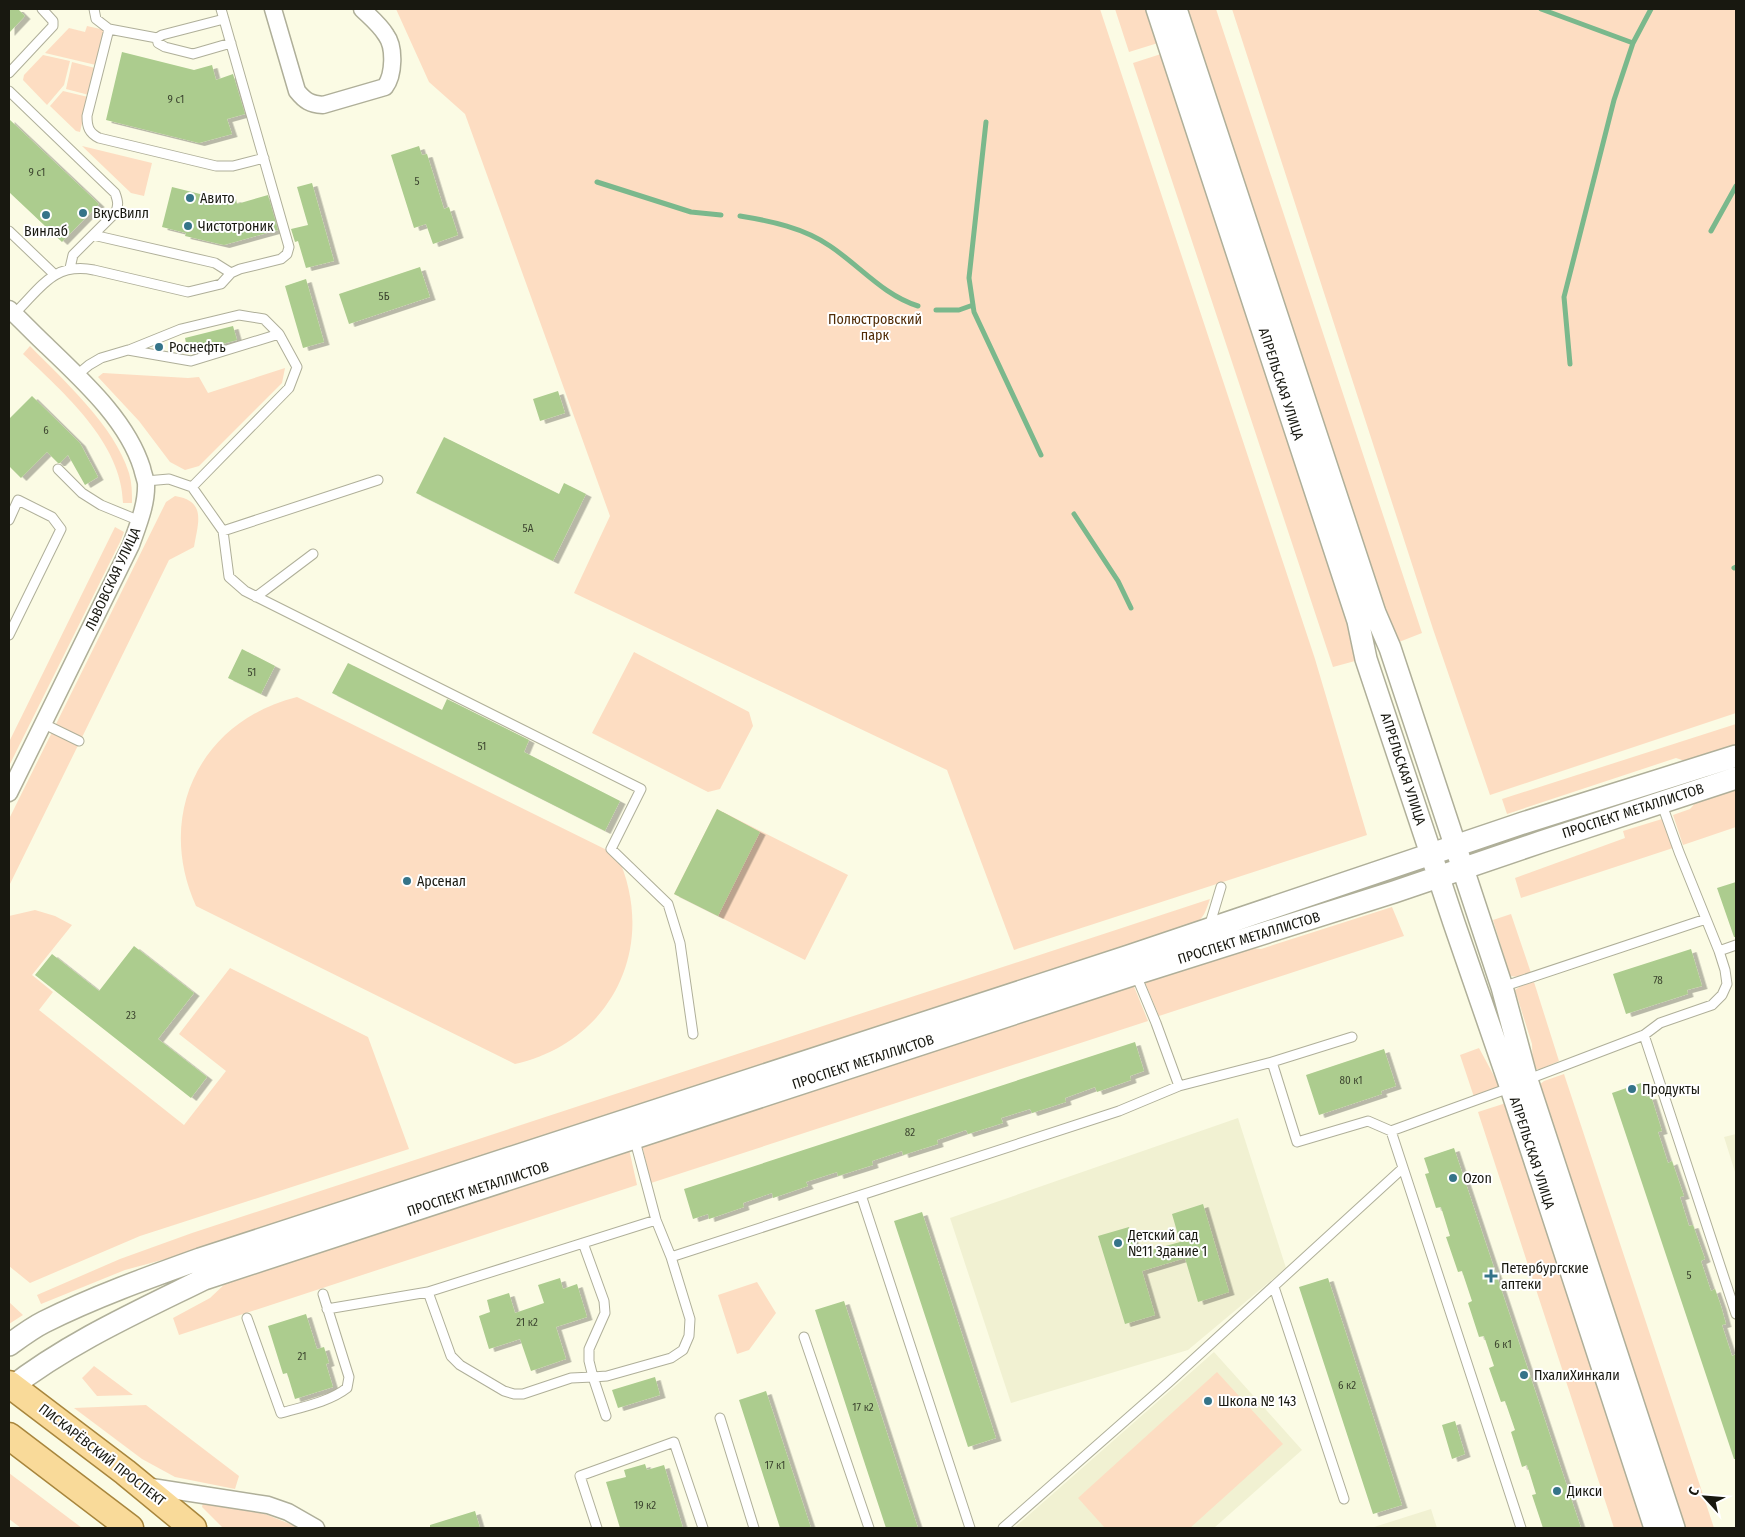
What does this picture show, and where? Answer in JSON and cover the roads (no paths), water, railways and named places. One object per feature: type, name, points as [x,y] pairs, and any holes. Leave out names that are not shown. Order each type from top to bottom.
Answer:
[{"type":"main road","name":"ПИСКАРЁВСКИЙ ПРОСПЕКТ","points":[[10,1386],[142,1486],[193,1528]]},
{"type":"main road","points":[[9,1436],[122,1524]]},
{"type":"street","points":[[274,9],[298,91],[304,100],[313,104],[323,104],[385,87],[388,83],[392,74],[392,56],[387,36],[362,9]]},
{"type":"street","name":"АПРЕЛЬСКАЯ УЛИЦА","points":[[1157,9],[1358,621],[1366,659],[1431,854],[1519,1084],[1674,1528]]},
{"type":"street","name":"АПРЕЛЬСКАЯ УЛИЦА","points":[[1176,9],[1374,613],[1390,648],[1502,987],[1519,1084],[1656,1528]]},
{"type":"street","name":"ЛЬВОВСКАЯ УЛИЦА","points":[[9,793],[131,545],[140,522],[146,481],[127,435],[114,417],[77,375],[11,311]]},
{"type":"street","name":"ПРОСПЕКТ МЕТАЛЛИСТОВ","points":[[1132,965],[1208,930],[1532,820],[1736,756]]},
{"type":"street","name":"ПРОСПЕКТ МЕТАЛЛИСТОВ","points":[[10,1386],[69,1348],[204,1279],[631,1129],[1132,965],[1394,892],[1736,778]]},
{"type":"street","name":"ПРОСПЕКТ МЕТАЛЛИСТОВ","points":[[9,1345],[43,1322],[124,1286],[209,1256],[631,1129]]},
{"type":"street","points":[[142,1486],[268,1505],[288,1512],[316,1528]]},
{"type":"lane","points":[[9,73],[53,26],[53,21],[42,9]]},
{"type":"lane","points":[[94,9],[96,19],[109,28],[157,38],[162,35],[224,19]]},
{"type":"lane","points":[[11,311],[54,274],[70,268],[94,270],[188,292],[221,284],[231,273],[281,259],[287,254],[289,247],[221,9]]},
{"type":"lane","points":[[109,28],[87,116],[88,129],[92,134],[99,138],[216,166],[233,166],[264,158]]},
{"type":"lane","points":[[157,38],[158,44],[193,54],[231,43]]},
{"type":"lane","points":[[9,91],[115,193],[118,208],[73,255],[70,268]]},
{"type":"lane","points":[[9,231],[54,274]]},
{"type":"lane","points":[[92,236],[215,263],[231,273]]},
{"type":"lane","points":[[77,375],[101,358],[128,350],[181,329],[240,315],[264,319],[279,334],[297,367],[288,388],[192,487]]},
{"type":"lane","points":[[128,350],[191,361],[279,334]]},
{"type":"lane","points":[[58,469],[82,493],[101,505],[140,522]]},
{"type":"lane","points":[[146,481],[169,479],[192,487],[223,531],[229,578],[245,591],[641,789],[611,849],[668,904],[680,942],[693,1034]]},
{"type":"lane","points":[[223,531],[378,480]]},
{"type":"lane","points":[[9,520],[18,500],[52,517],[61,529],[9,635]]},
{"type":"lane","points":[[256,597],[313,554]]},
{"type":"lane","points":[[42,723],[79,741]]},
{"type":"lane","points":[[1272,1062],[1297,1142],[1368,1121],[1391,1130],[1519,1084],[1644,1035],[1660,1023],[1712,1005],[1722,995],[1727,984],[1725,970],[1661,802]]},
{"type":"lane","points":[[1208,930],[1222,888]]},
{"type":"lane","points":[[1502,987],[1706,920]]},
{"type":"lane","points":[[1719,951],[1736,945]]},
{"type":"lane","points":[[1132,965],[1180,1086]]},
{"type":"lane","points":[[1644,1035],[1736,1314]]},
{"type":"lane","points":[[671,1258],[1119,1111],[1180,1086],[1272,1062],[1352,1037]]},
{"type":"lane","points":[[428,1292],[452,1356],[460,1366],[504,1391],[514,1394],[523,1394],[571,1378],[607,1376],[671,1358],[683,1350],[689,1336],[690,1319],[671,1258],[656,1220],[631,1129]]},
{"type":"lane","points":[[1391,1130],[1521,1528]]},
{"type":"lane","points":[[1003,1528],[1274,1287],[1403,1168]]},
{"type":"lane","points":[[861,1195],[970,1528]]},
{"type":"lane","points":[[327,1309],[428,1292],[656,1220]]},
{"type":"lane","points":[[583,1243],[604,1301],[605,1313],[589,1349],[589,1361],[606,1416]]},
{"type":"lane","points":[[1274,1287],[1344,1499]]},
{"type":"lane","points":[[247,1318],[280,1413],[339,1394],[347,1388],[349,1378],[323,1294]]},
{"type":"lane","points":[[804,1337],[869,1528]]},
{"type":"lane","points":[[720,1418],[754,1528]]},
{"type":"lane","points":[[597,1528],[580,1476],[674,1442],[703,1528]]},
{"type":"waterway","points":[[1541,9],[1633,43]]},
{"type":"waterway","points":[[1570,364],[1564,297],[1614,100],[1633,43],[1651,9]]},
{"type":"waterway","points":[[986,122],[969,278],[974,312],[1041,455]]},
{"type":"waterway","points":[[597,182],[691,212],[721,215]]},
{"type":"waterway","points":[[1711,231],[1736,186]]},
{"type":"waterway","points":[[740,216],[787,226],[809,234],[830,246],[894,295],[918,306]]},
{"type":"waterway","points":[[936,310],[959,310],[973,305]]},
{"type":"waterway","points":[[1074,514],[1118,581],[1131,608]]},
{"type":"place","name":"Авито","points":[[190,198]]},
{"type":"place","name":"ВкусВилл","points":[[83,213]]},
{"type":"place","name":"Винлаб","points":[[46,215]]},
{"type":"place","name":"Чистотроник","points":[[188,226]]},
{"type":"place","name":"Роснефть","points":[[159,347]]},
{"type":"place","name":"Арсенал","points":[[407,881]]},
{"type":"place","name":"Продукты","points":[[1632,1089]]},
{"type":"place","name":"Ozon","points":[[1453,1178]]},
{"type":"place","name":"Детский сад №11 Здание 1","points":[[1118,1243]]},
{"type":"place","name":"Петербургские аптеки","points":[[1491,1276]]},
{"type":"place","name":"ПхалиХинкали","points":[[1524,1375]]},
{"type":"place","name":"Школа № 143","points":[[1208,1401]]},
{"type":"place","name":"Дикси","points":[[1557,1491]]},
{"type":"park label","name":"Полюстровский парк","points":[[875,328]]}]
